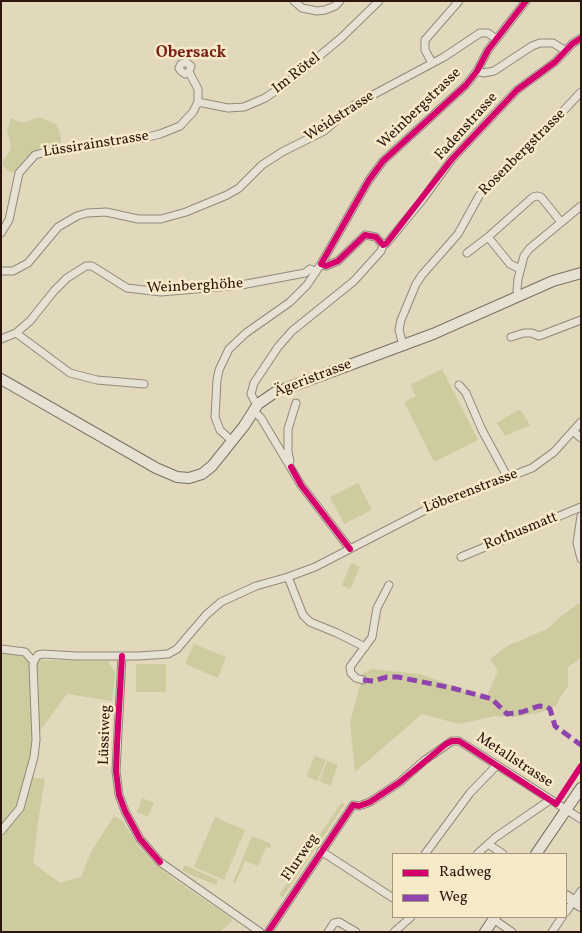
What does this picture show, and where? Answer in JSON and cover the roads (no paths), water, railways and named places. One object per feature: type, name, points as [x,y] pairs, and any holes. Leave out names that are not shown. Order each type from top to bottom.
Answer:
[{"type":"main road","name":"Ägeristrasse","points":[[1,379],[156,468],[177,477],[189,478],[202,474],[212,466],[244,426],[256,407],[274,393],[462,322],[553,281],[581,273]]},
{"type":"main road","points":[[537,853],[581,788]]},
{"type":"main road","points":[[485,932],[492,918]]},
{"type":"street","points":[[294,1],[302,8],[317,11],[335,6],[340,1]]},
{"type":"street","name":"Im Rötel","points":[[198,102],[228,108],[244,106],[265,98],[287,83],[341,38],[379,1]]},
{"type":"street","points":[[432,63],[425,50],[426,40],[459,1]]},
{"type":"street","name":"Weinbergstrasse","points":[[232,441],[220,430],[215,417],[216,383],[224,358],[236,342],[300,293],[321,264],[369,180],[383,162],[466,85],[496,39],[526,1]]},
{"type":"street","name":"Weidstrasse","points":[[1,271],[13,271],[28,263],[58,227],[77,216],[87,213],[106,212],[138,219],[161,218],[186,212],[227,195],[239,188],[262,165],[282,152],[324,131],[354,106],[432,63],[480,33],[488,33],[496,39]]},
{"type":"street","name":"Fadenstrasse","points":[[256,407],[251,389],[278,347],[292,331],[354,281],[381,251],[383,245],[386,244],[407,218],[452,159],[517,90],[555,62],[572,44],[581,38]]},
{"type":"street","points":[[476,71],[483,73],[494,71],[532,46],[540,43],[553,43],[566,51]]},
{"type":"street","points":[[189,72],[198,88],[198,102]]},
{"type":"street","name":"Rosenbergstrasse","points":[[402,345],[399,330],[401,320],[416,284],[422,275],[458,234],[479,196],[488,185],[539,137],[581,92]]},
{"type":"street","name":"Lüssirainstrasse","points":[[1,233],[9,220],[19,173],[35,155],[48,151],[73,149],[160,134],[180,126],[194,112],[198,102]]},
{"type":"street","points":[[467,254],[533,197],[541,197],[561,222]]},
{"type":"street","points":[[518,296],[520,268],[524,256],[581,206]]},
{"type":"street","points":[[321,264],[326,266],[338,261],[365,236],[376,237],[383,245]]},
{"type":"street","points":[[488,237],[510,264],[520,268]]},
{"type":"street","name":"Weinberghöhe","points":[[16,334],[30,321],[67,278],[86,266],[92,266],[127,288],[161,292],[242,285],[304,273],[310,269],[316,272]]},
{"type":"street","points":[[511,337],[524,333],[532,333],[539,336],[581,320]]},
{"type":"street","points":[[1,339],[16,334],[70,373],[96,380],[144,384]]},
{"type":"street","points":[[459,385],[466,393],[482,430],[508,478]]},
{"type":"street","points":[[291,467],[288,437],[296,402]]},
{"type":"street","points":[[256,407],[301,485],[350,549]]},
{"type":"street","name":"Löberenstrasse","points":[[34,662],[41,654],[162,656],[172,653],[206,615],[221,602],[256,586],[315,567],[437,504],[532,468],[546,459],[581,422]]},
{"type":"street","points":[[574,431],[581,438]]},
{"type":"street","name":"Rothusmatt","points":[[460,556],[581,508]]},
{"type":"street","points":[[581,516],[579,543],[581,559]]},
{"type":"street","points":[[288,577],[303,614],[310,622],[337,632],[365,647]]},
{"type":"street","points":[[363,680],[356,678],[351,673],[350,667],[372,637],[377,608],[388,585]]},
{"type":"street","points":[[1,649],[25,652],[34,662],[36,740],[34,757],[20,808],[1,832]]},
{"type":"street","name":"Lüssiweg","points":[[122,656],[116,771],[125,811],[140,839],[160,862],[260,932]]},
{"type":"street","name":"Metallstrasse","points":[[359,806],[370,802],[397,784],[432,754],[452,741],[459,741],[581,819]]},
{"type":"street","points":[[426,853],[470,793],[497,765]]},
{"type":"street","points":[[478,853],[496,837],[550,800]]},
{"type":"street","name":"Flurweg","points":[[268,932],[353,805],[359,806]]},
{"type":"street","points":[[488,844],[502,853]]},
{"type":"street","points":[[321,851],[392,897]]},
{"type":"street","points":[[573,901],[581,891]]},
{"type":"street","points":[[394,932],[410,918]]},
{"type":"street","points":[[494,918],[512,932]]},
{"type":"street","points":[[552,932],[561,918]]},
{"type":"street","points":[[328,932],[334,923],[339,922],[356,932]]},
{"type":"district","name":"Obersack","points":[[191,54]]}]
